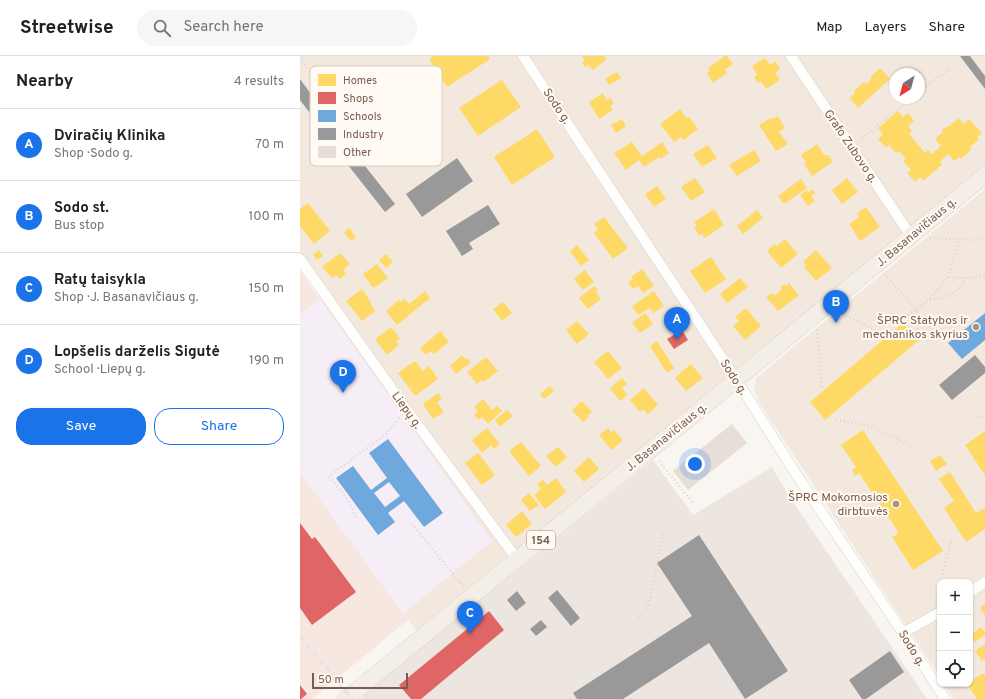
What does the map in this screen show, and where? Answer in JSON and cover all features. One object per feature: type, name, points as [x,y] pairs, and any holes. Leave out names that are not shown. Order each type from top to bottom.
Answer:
[{"type":"main road","name":"J. Basanavičiaus g.","points":[[346,699],[985,175]]},
{"type":"street","name":"Sodo g.","points":[[523,56],[945,699]]},
{"type":"street","name":"Grafo Zubovo g.","points":[[791,56],[911,236]]},
{"type":"street","name":"Liepų g.","points":[[300,259],[406,409],[517,559]]},
{"type":"street","points":[[973,590],[985,582]]},
{"type":"street","points":[[903,633],[937,614]]},
{"type":"path","points":[[300,58],[310,73]]},
{"type":"path","points":[[925,88],[951,68]]},
{"type":"path","points":[[852,147],[904,104]]},
{"type":"path","points":[[911,236],[959,240],[975,240],[985,238]]},
{"type":"path","points":[[901,319],[929,300],[948,277],[959,240]]},
{"type":"path","points":[[877,265],[937,334]]},
{"type":"path","points":[[948,277],[966,278],[985,276]]},
{"type":"path","points":[[929,300],[940,299],[952,294],[962,285],[966,278]]},
{"type":"path","points":[[822,388],[821,311],[883,334]]},
{"type":"path","points":[[907,316],[930,344]]},
{"type":"path","points":[[356,517],[349,501],[329,476],[386,434],[406,409]]},
{"type":"path","points":[[973,416],[985,417]]},
{"type":"path","points":[[836,420],[871,426],[913,447]]},
{"type":"path","points":[[651,450],[693,503]]},
{"type":"path","points":[[412,524],[472,595]]},
{"type":"path","points":[[639,618],[649,603],[663,532]]},
{"type":"path","points":[[941,579],[952,538]]},
{"type":"shaded area","points":[[300,56],[985,56],[985,175],[421,637],[300,472],[300,314],[323,296],[300,261]]},
{"type":"shaded area","points":[[985,189],[985,699],[954,699],[946,687],[973,687],[973,579],[937,579],[937,672],[758,401],[754,387],[756,379]]},
{"type":"shaded area","points":[[300,271],[320,299],[300,314]]},
{"type":"shaded area","points":[[320,299],[492,541],[403,614],[300,472],[300,314]]},
{"type":"shaded area","points":[[653,460],[693,515],[772,467],[787,493],[927,699],[364,699],[362,696]]},
{"type":"shaded area","points":[[300,472],[408,620],[312,699],[300,699]]},
{"type":"building: Homes","points":[[434,56],[488,56],[490,59],[447,87],[442,79],[442,66],[434,66],[429,59]]},
{"type":"building: Homes","points":[[582,56],[604,56],[607,59],[593,70],[588,65],[585,67],[582,62],[585,60]]},
{"type":"building: Homes","points":[[727,56],[733,64],[725,69],[727,73],[713,83],[707,73],[710,71],[708,68]]},
{"type":"building: Homes","points":[[765,58],[770,65],[775,61],[780,69],[775,73],[780,80],[766,89],[761,81],[758,83],[754,77],[757,75],[752,66]]},
{"type":"building: Homes","points":[[880,68],[889,78],[889,80],[858,108],[850,98],[855,93],[854,91],[864,82],[866,84],[872,79],[870,77]]},
{"type":"building: Homes","points":[[617,72],[621,78],[609,85],[605,79]]},
{"type":"building: Homes","points":[[502,80],[521,107],[478,136],[459,108]]},
{"type":"building: Homes","points":[[603,93],[607,100],[611,98],[614,104],[610,106],[613,110],[599,119],[589,102]]},
{"type":"building: Homes","points":[[680,109],[686,118],[689,117],[698,129],[684,140],[681,137],[674,142],[660,124]]},
{"type":"building: Homes","points":[[898,111],[903,117],[908,113],[914,121],[908,126],[912,131],[909,134],[925,153],[928,150],[931,154],[941,146],[935,139],[943,132],[942,130],[959,118],[963,124],[969,119],[982,133],[977,137],[979,139],[970,147],[972,149],[961,159],[959,157],[954,161],[948,154],[940,162],[942,165],[923,181],[920,177],[915,182],[907,173],[911,170],[903,161],[906,159],[899,151],[896,153],[889,145],[886,148],[878,139],[883,134],[878,128]]},
{"type":"building: Homes","points":[[778,116],[785,128],[779,132],[788,144],[776,151],[759,125]]},
{"type":"building: Homes","points":[[622,119],[626,126],[616,133],[611,125]]},
{"type":"building: Homes","points":[[537,129],[555,157],[512,185],[494,157]]},
{"type":"building: Homes","points":[[632,142],[642,156],[662,142],[669,153],[660,159],[659,157],[644,167],[639,160],[626,170],[614,153]]},
{"type":"building: Homes","points":[[817,144],[824,155],[828,155],[832,160],[831,163],[812,176],[804,164],[806,162],[801,155]]},
{"type":"building: Homes","points":[[708,145],[717,158],[702,167],[693,154]]},
{"type":"building: Homes","points":[[754,150],[761,161],[737,176],[729,165]]},
{"type":"building: Homes","points":[[695,178],[705,192],[691,201],[681,187]]},
{"type":"building: Homes","points":[[847,178],[858,192],[842,204],[832,190]]},
{"type":"building: Homes","points":[[801,179],[807,188],[784,204],[778,196]]},
{"type":"building: Homes","points":[[657,186],[666,199],[654,207],[645,194]]},
{"type":"building: Homes","points":[[813,189],[815,193],[811,196],[815,201],[808,206],[800,195],[807,190],[808,192]]},
{"type":"building: Homes","points":[[308,203],[330,231],[314,244],[300,226],[300,209]]},
{"type":"building: Homes","points":[[866,207],[880,227],[860,241],[849,224],[859,217],[857,213]]},
{"type":"building: Homes","points":[[714,209],[724,225],[705,238],[702,234],[699,235],[694,228],[697,226],[694,222]]},
{"type":"building: Homes","points":[[757,210],[763,218],[743,234],[737,226]]},
{"type":"building: Homes","points":[[604,217],[628,248],[613,259],[594,233],[598,229],[594,224]]},
{"type":"building: Homes","points":[[349,228],[356,237],[351,241],[344,232]]},
{"type":"building: Homes","points":[[785,239],[798,254],[781,268],[767,251],[775,244],[777,246]]},
{"type":"building: Homes","points":[[577,245],[589,260],[581,266],[570,251]]},
{"type":"building: Homes","points":[[319,250],[323,256],[317,260],[313,255]]},
{"type":"building: Homes","points":[[816,250],[832,268],[816,281],[804,267],[806,265],[803,262]]},
{"type":"building: Homes","points":[[340,253],[350,264],[343,270],[346,274],[340,279],[336,275],[332,278],[322,267]]},
{"type":"building: Homes","points":[[386,254],[393,262],[386,268],[379,260]]},
{"type":"building: Homes","points":[[711,257],[726,279],[705,293],[690,271]]},
{"type":"building: Homes","points":[[377,264],[388,278],[373,288],[363,274]]},
{"type":"building: Homes","points":[[642,269],[654,286],[643,293],[638,286],[633,289],[628,282],[633,279],[631,277]]},
{"type":"building: Homes","points":[[585,270],[594,282],[583,290],[574,279]]},
{"type":"building: Homes","points":[[740,278],[748,287],[727,303],[720,294]]},
{"type":"building: Homes","points":[[789,283],[799,295],[778,311],[766,297],[772,293],[774,296],[782,289],[780,287],[784,284],[786,286]]},
{"type":"building: Homes","points":[[594,286],[598,290],[596,292],[601,299],[588,309],[579,298]]},
{"type":"building: Homes","points":[[362,289],[375,311],[362,321],[346,301]]},
{"type":"building: Homes","points":[[425,291],[430,298],[397,325],[386,311],[399,300],[401,302],[405,299],[409,304]]},
{"type":"building: Homes","points":[[654,291],[664,306],[653,313],[650,308],[638,315],[632,306]]},
{"type":"building: Homes","points":[[503,302],[512,313],[502,321],[493,309]]},
{"type":"building: Homes","points":[[746,308],[761,326],[745,340],[733,326],[739,321],[735,317]]},
{"type":"building: Homes","points":[[645,313],[653,324],[640,333],[632,323]]},
{"type":"building: Homes","points":[[577,321],[589,334],[577,344],[566,330]]},
{"type":"building: Homes","points":[[903,323],[918,341],[825,420],[810,402]]},
{"type":"building: Homes","points":[[391,327],[400,338],[396,341],[399,345],[387,355],[375,339]]},
{"type":"building: Homes","points":[[440,331],[449,342],[434,354],[431,351],[426,355],[420,348]]},
{"type":"building: Homes","points":[[657,341],[674,368],[667,373],[650,346]]},
{"type":"building: Homes","points":[[608,351],[622,368],[608,379],[594,362]]},
{"type":"building: Homes","points":[[462,355],[465,359],[467,358],[471,362],[456,374],[450,366]]},
{"type":"building: Homes","points":[[486,357],[498,371],[484,382],[482,380],[477,384],[467,372]]},
{"type":"building: Homes","points":[[415,361],[423,371],[429,366],[438,379],[415,396],[398,373]]},
{"type":"building: Homes","points":[[691,364],[703,378],[686,391],[675,378]]},
{"type":"building: Homes","points":[[622,378],[627,384],[622,388],[627,395],[620,401],[610,388]]},
{"type":"building: Homes","points":[[550,386],[554,391],[544,399],[540,394]]},
{"type":"building: Homes","points":[[644,388],[658,405],[648,414],[643,409],[640,412],[630,400]]},
{"type":"building: Homes","points":[[438,393],[442,399],[437,402],[444,412],[433,419],[423,404]]},
{"type":"building: Homes","points":[[483,399],[492,410],[497,406],[502,411],[488,424],[482,417],[479,420],[474,415],[478,412],[474,407]]},
{"type":"building: Homes","points":[[582,401],[592,412],[583,422],[572,410]]},
{"type":"building: Homes","points":[[507,410],[513,416],[500,427],[495,420]]},
{"type":"building: Homes","points":[[487,428],[500,444],[494,449],[491,445],[482,453],[472,440]]},
{"type":"building: Homes","points":[[608,428],[611,432],[614,430],[623,440],[612,450],[599,435]]},
{"type":"building: Homes","name":"ŠPRC Mokomosios dirbtuvės","points":[[863,430],[943,551],[913,570],[892,537],[899,533],[859,473],[855,476],[852,470],[856,467],[841,445]]},
{"type":"building: Homes","points":[[985,431],[985,475],[965,445]]},
{"type":"building: Homes","points":[[521,442],[541,466],[529,476],[509,451]]},
{"type":"building: Homes","points":[[558,447],[567,457],[556,467],[546,456]]},
{"type":"building: Homes","points":[[478,453],[495,475],[482,485],[465,463]]},
{"type":"building: Homes","points":[[940,455],[947,464],[936,471],[930,461]]},
{"type":"building: Homes","points":[[589,457],[599,469],[584,482],[574,471]]},
{"type":"building: Homes","points":[[950,472],[976,513],[985,508],[985,529],[966,542],[944,508],[954,501],[939,479]]},
{"type":"building: Homes","points":[[556,478],[566,492],[545,509],[534,495],[541,489],[537,484],[543,480],[547,485]]},
{"type":"building: Homes","points":[[529,493],[539,505],[530,511],[521,500]]},
{"type":"building: Homes","points":[[522,511],[532,524],[516,537],[506,525]]},
{"type":"building: Homes","points":[[985,604],[985,615],[980,608]]},
{"type":"building: Homes","points":[[981,627],[985,632],[985,635],[975,642],[973,640],[973,634]]},
{"type":"building: Homes","points":[[985,644],[985,658],[982,661],[975,651]]},
{"type":"building: Homes","points":[[983,673],[985,676],[985,699],[977,699],[969,687],[973,687],[973,680]]},
{"type":"building: Shops","points":[[682,330],[688,340],[674,349],[667,339]]},
{"type":"building: Shops","points":[[300,523],[312,539],[315,537],[356,592],[312,625],[300,608]]},
{"type":"building: Shops","points":[[489,611],[504,630],[421,699],[411,699],[399,685]]},
{"type":"building: Shops","points":[[300,685],[307,694],[301,699],[300,699]]},
{"type":"building: Schools","name":"ŠPRC Statybos ir mechanikos skyrius","points":[[985,313],[985,340],[962,359],[948,343]]},
{"type":"building: Schools","points":[[388,439],[443,513],[424,527],[404,501],[388,513],[395,522],[378,535],[336,478],[353,466],[371,490],[387,478],[369,453]],"holes":[[[389,482],[400,496],[385,507],[374,493]]]},
{"type":"building: Industry","points":[[960,56],[970,56],[985,76],[985,89]]},
{"type":"building: Industry","points":[[300,79],[310,93],[310,113],[300,100]]},
{"type":"building: Industry","points":[[457,158],[473,181],[422,217],[406,194]]},
{"type":"building: Industry","points":[[349,166],[365,166],[395,204],[385,212]]},
{"type":"building: Industry","points":[[488,205],[500,224],[469,243],[473,249],[462,256],[446,231]]},
{"type":"building: Industry","points":[[975,355],[985,367],[985,373],[952,400],[939,385]]},
{"type":"building: Industry","points":[[699,535],[788,671],[745,699],[709,643],[623,699],[577,699],[573,693],[692,616],[657,563]]},
{"type":"building: Industry","points":[[557,590],[580,618],[571,626],[548,598]]},
{"type":"building: Industry","points":[[517,591],[526,603],[516,611],[507,600]]},
{"type":"building: Industry","points":[[541,620],[547,627],[536,636],[530,629]]},
{"type":"building: Industry","points":[[890,651],[904,672],[866,699],[862,699],[849,680]]},
{"type":"building: Other","points":[[732,424],[747,443],[688,490],[673,471]]},
{"type":"railway","points":[[300,636],[352,699]]},
{"type":"place","name":"Sodo st.","points":[[836,323]]},
{"type":"place","name":"ŠPRC Statybos ir mechanikos skyrius","points":[[976,327]]},
{"type":"place","name":"Dviračių Klinika","points":[[677,340]]},
{"type":"place","name":"Lopšelis darželis Sigutė","points":[[343,393]]},
{"type":"place","name":"ŠPRC Mokomosios dirbtuvės","points":[[896,504]]},
{"type":"place","name":"Ratų taisykla","points":[[470,634]]}]
